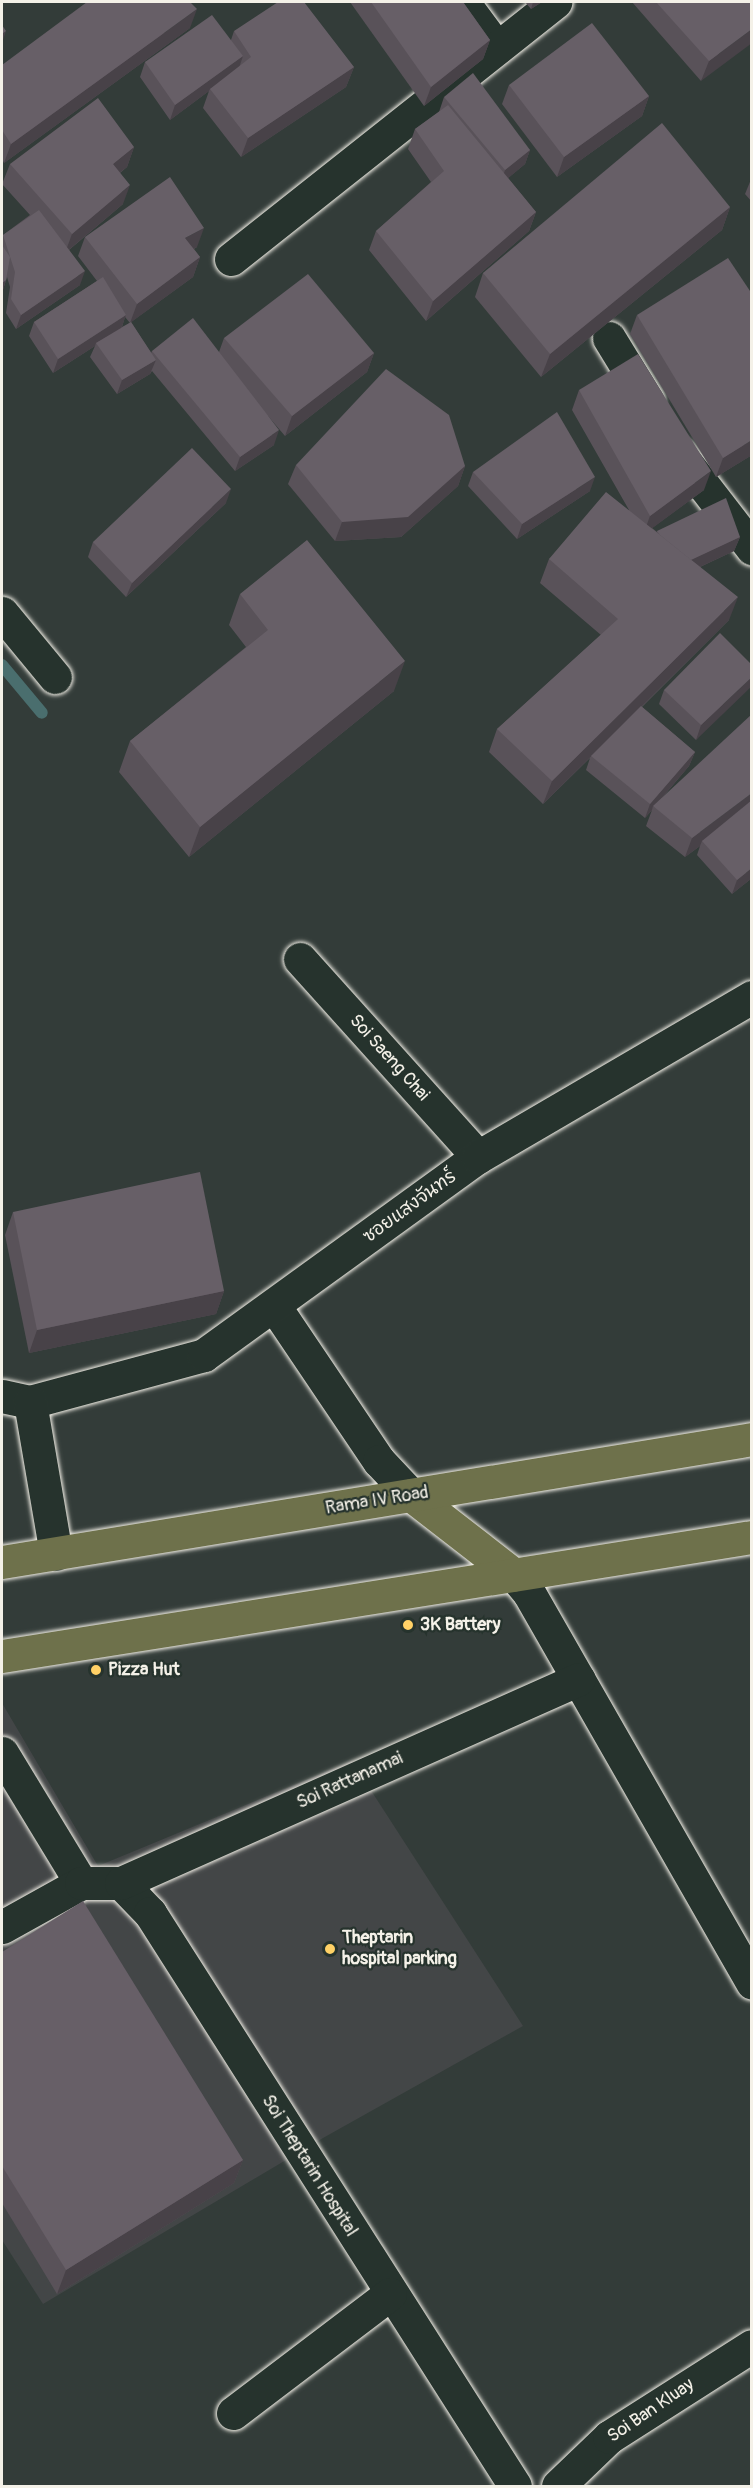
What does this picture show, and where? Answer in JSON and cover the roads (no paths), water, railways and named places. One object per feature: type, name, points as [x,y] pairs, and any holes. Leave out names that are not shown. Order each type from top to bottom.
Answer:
[{"type":"main road","name":"Rama IV Road","points":[[2,1562],[752,1439]]},
{"type":"main road","points":[[411,1495],[514,1575]]},
{"type":"main road","points":[[2,1656],[752,1537]]},
{"type":"street","points":[[463,2],[497,48]]},
{"type":"street","points":[[231,259],[555,2]]},
{"type":"street","points":[[609,338],[687,466],[752,548]]},
{"type":"street","points":[[2,613],[55,677]]},
{"type":"street","name":"Soi Saeng Chai","points":[[300,959],[478,1157]]},
{"type":"street","name":"ซอยแสงจันทร์","points":[[16,1399],[204,1354],[275,1307],[478,1157],[752,997]]},
{"type":"street","points":[[275,1307],[379,1461],[411,1495]]},
{"type":"street","points":[[16,1399],[56,1554]]},
{"type":"street","points":[[514,1575],[529,1593],[752,1983]]},
{"type":"street","name":"Soi Rattanamai","points":[[121,1883],[579,1679]]},
{"type":"street","points":[[2,1753],[81,1883]]},
{"type":"street","points":[[2,1927],[81,1883],[121,1883]]},
{"type":"street","name":"Soi Theptarin Hospital","points":[[121,1883],[150,1913],[390,2294],[515,2487]]},
{"type":"street","points":[[233,2414],[390,2294]]},
{"type":"street","name":"Soi Ban Kluay","points":[[558,2487],[609,2437],[752,2346]]},
{"type":"waterway","points":[[2,665],[42,713]]},
{"type":"place","name":"3K Battery","points":[[408,1625]]},
{"type":"place","name":"Pizza Hut","points":[[96,1670]]},
{"type":"place","name":"Theptarin hospital parking","points":[[330,1949]]}]
